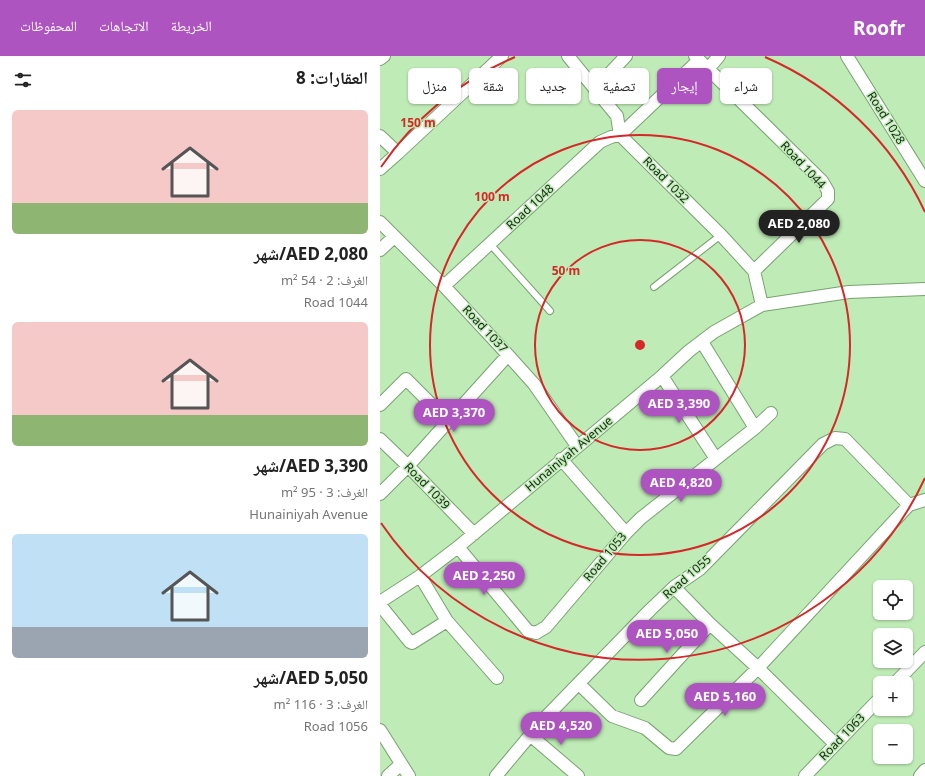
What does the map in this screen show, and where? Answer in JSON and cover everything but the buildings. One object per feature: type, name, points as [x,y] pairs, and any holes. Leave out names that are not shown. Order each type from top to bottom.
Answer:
[{"type":"street","points":[[380,60],[384,56]]},
{"type":"street","points":[[380,169],[502,56]]},
{"type":"street","points":[[568,56],[589,82]]},
{"type":"street","points":[[615,68],[626,56]]},
{"type":"street","points":[[620,135],[701,62],[719,56]]},
{"type":"street","name":"Road 1028","points":[[847,56],[925,181]]},
{"type":"street","name":"Road 1044","points":[[701,62],[822,181],[828,191],[828,200],[754,271]]},
{"type":"street","points":[[607,104],[617,116],[620,135]]},
{"type":"street","name":"Road 1032","points":[[620,135],[721,235],[754,271],[762,305]]},
{"type":"street","name":"Road 1048","points":[[444,286],[600,142],[620,135]]},
{"type":"street","points":[[380,136],[398,153]]},
{"type":"street","name":"Road 1037","points":[[380,222],[444,286],[508,354],[534,384],[577,446]]},
{"type":"street","points":[[380,250],[394,237]]},
{"type":"street","name":"Hunainiyah Avenue","points":[[380,602],[420,576],[458,547],[714,332],[762,305],[849,292],[925,289]]},
{"type":"street","points":[[702,342],[755,428]]},
{"type":"street","points":[[380,494],[408,466],[508,354]]},
{"type":"street","points":[[662,376],[716,459]]},
{"type":"street","points":[[380,405],[406,379],[448,421]]},
{"type":"street","name":"Road 1053","points":[[458,547],[528,630],[536,633],[546,627],[626,533],[642,518],[755,428],[771,413]]},
{"type":"street","name":"Road 1055","points":[[496,776],[530,735],[650,610],[674,587],[700,568],[823,444],[835,438],[845,439],[909,505]]},
{"type":"street","name":"Road 1039","points":[[380,439],[474,534]]},
{"type":"street","points":[[561,459],[626,533]]},
{"type":"street","points":[[579,684],[612,716],[646,728],[669,748],[676,749],[758,668],[909,505],[925,500]]},
{"type":"street","points":[[420,576],[447,621],[497,678]]},
{"type":"street","points":[[674,587],[710,624],[758,668],[835,744]]},
{"type":"street","points":[[380,605],[412,643],[447,621]]},
{"type":"street","points":[[641,700],[710,624]]},
{"type":"street","points":[[901,676],[925,652]]},
{"type":"street","name":"Road 1063","points":[[805,776],[873,705]]},
{"type":"street","points":[[380,730],[409,776]]},
{"type":"street","points":[[530,735],[578,776]]},
{"type":"street","points":[[388,776],[401,764]]},
{"type":"street","points":[[920,776],[925,770]]},
{"type":"lane","points":[[654,287],[721,235]]},
{"type":"lane","points":[[490,244],[550,311]]}]
